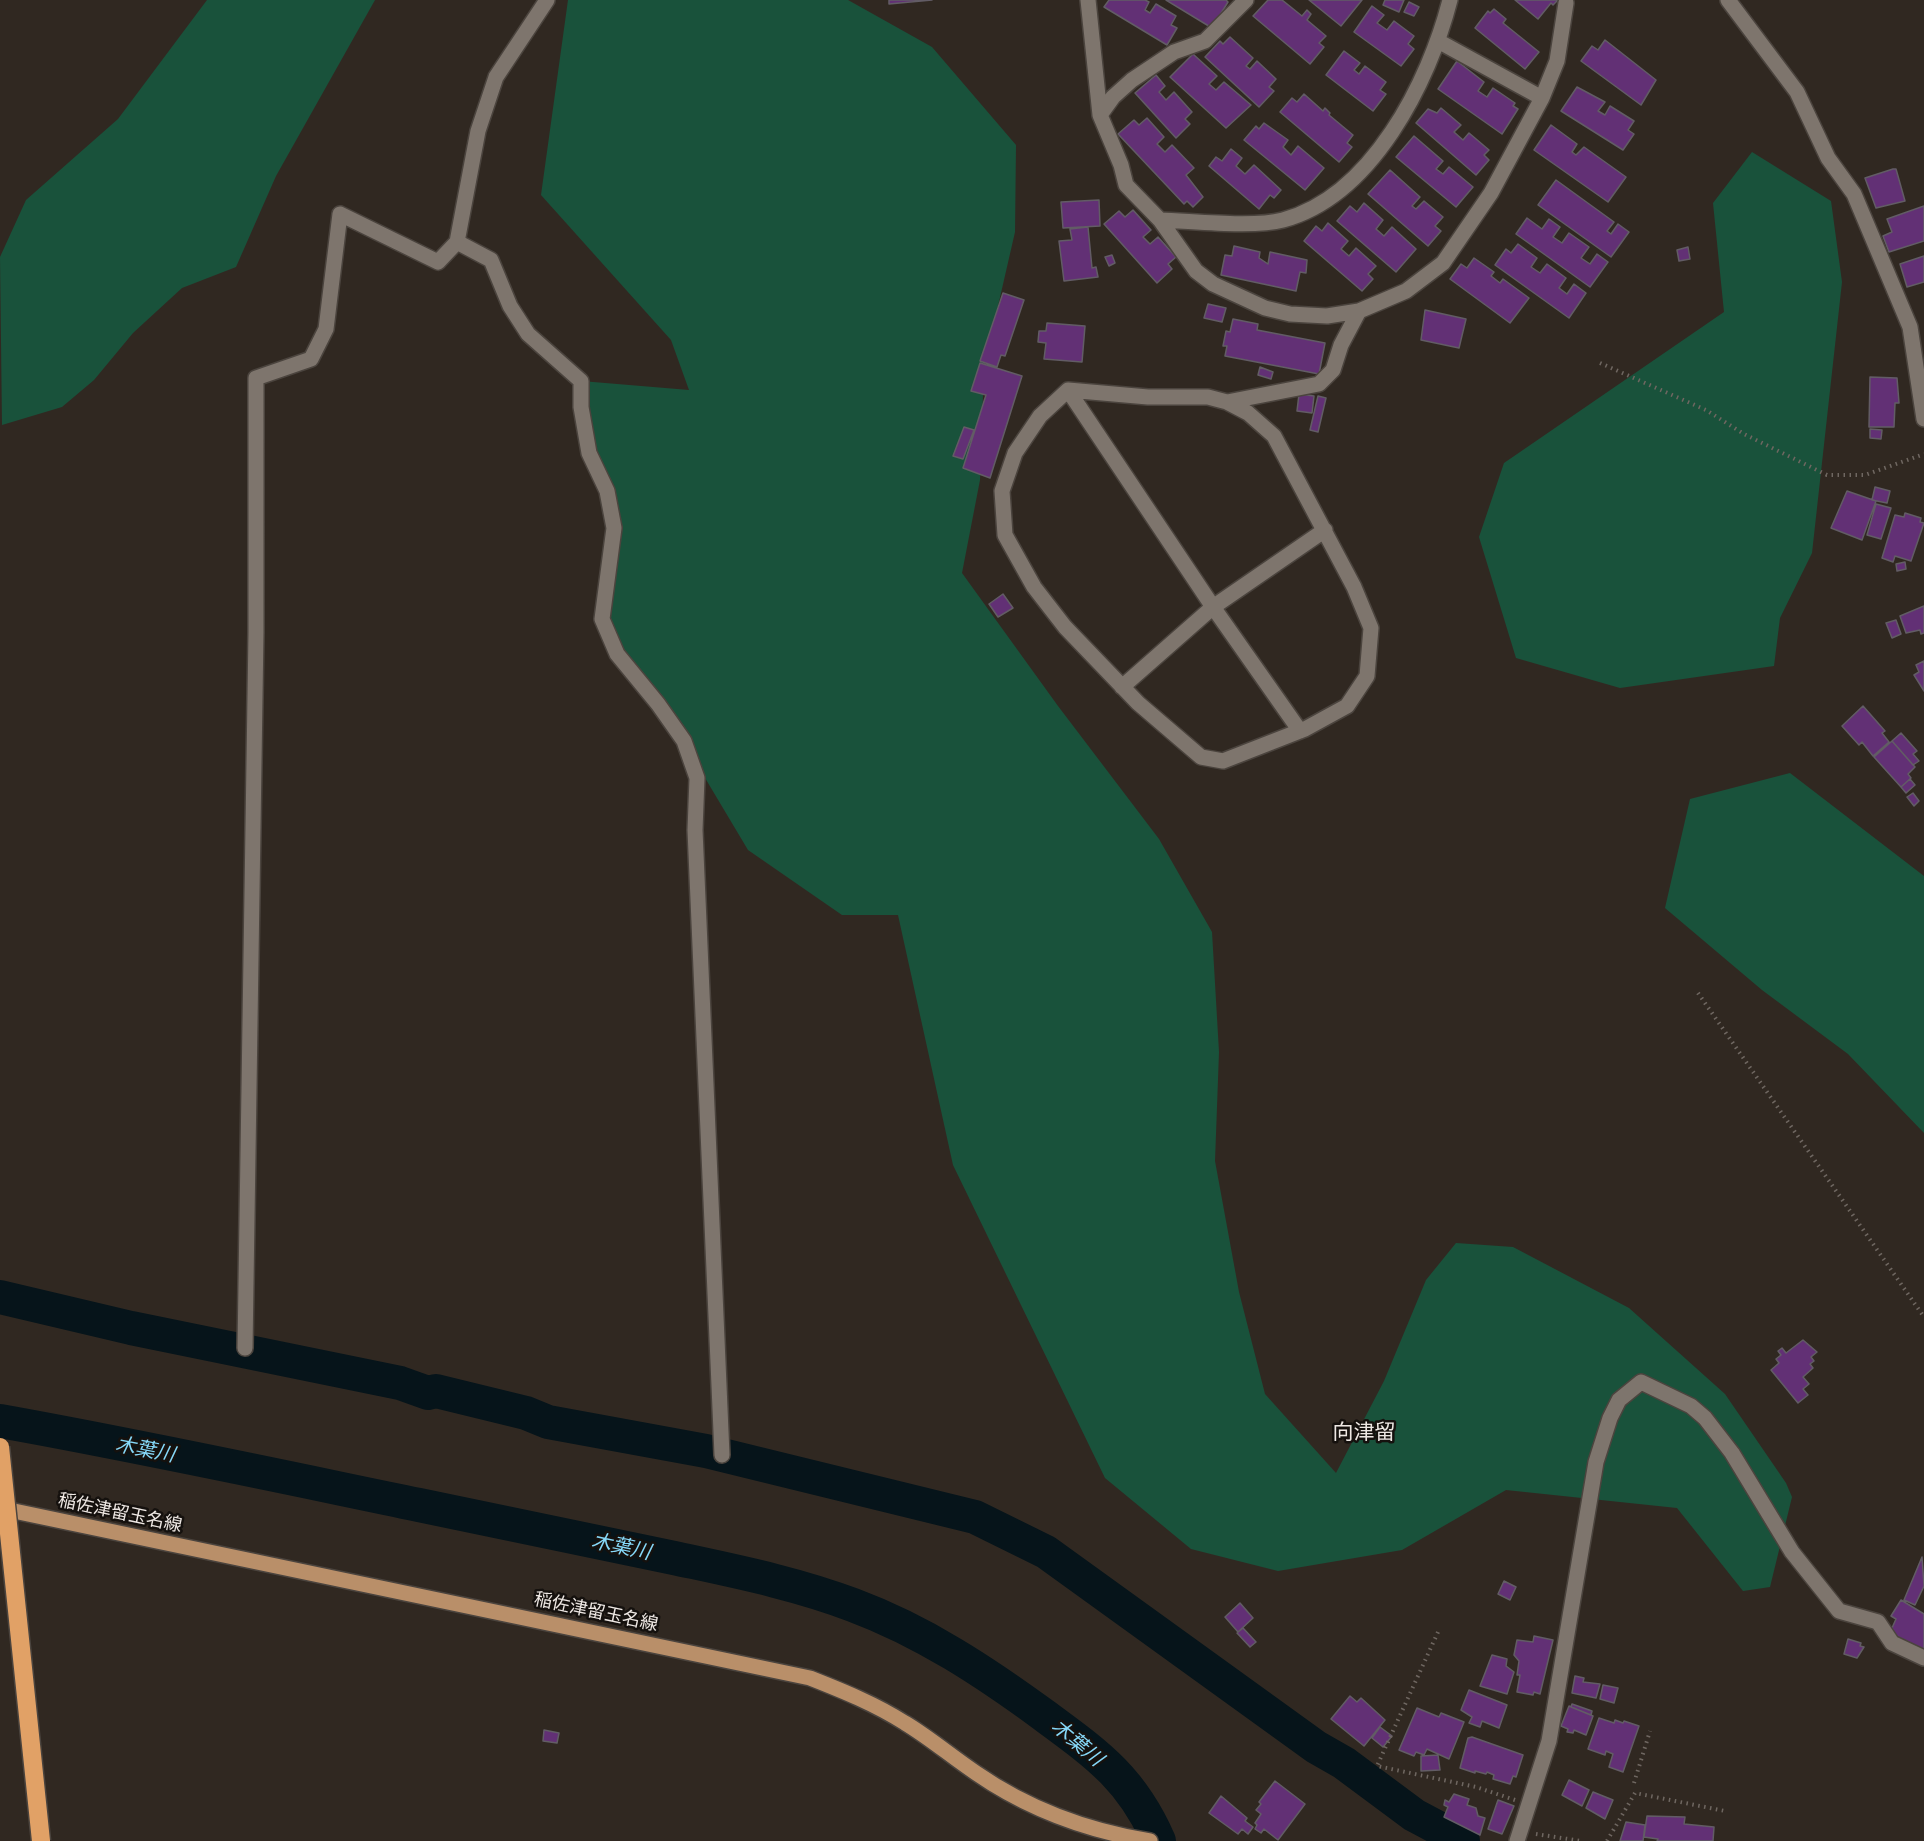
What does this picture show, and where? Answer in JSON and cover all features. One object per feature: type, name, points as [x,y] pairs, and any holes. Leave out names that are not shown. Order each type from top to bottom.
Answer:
[{"type":"highway","points":[[0,1447],[41,1841]]},
{"type":"main road","name":"稲佐津留玉名線","points":[[0,1508],[810,1678],[869,1702],[906,1723],[978,1774],[1037,1808],[1082,1826],[1150,1841]]},
{"type":"street","points":[[245,1348],[256,632],[256,378],[311,359],[326,329],[340,214],[438,262],[457,242],[478,131],[496,77],[547,0]]},
{"type":"street","points":[[1088,0],[1100,116],[1121,165],[1126,185],[1160,220],[1196,270],[1213,284],[1265,308],[1290,314],[1327,316],[1359,311],[1406,291],[1443,263],[1491,193],[1542,98],[1557,61],[1566,3]]},
{"type":"street","points":[[1100,116],[1113,97],[1132,80],[1174,52],[1205,41],[1246,0]]},
{"type":"street","points":[[1160,220],[1231,223],[1282,220],[1320,206],[1345,187],[1382,147],[1404,110],[1438,41],[1450,0]]},
{"type":"street","points":[[1728,0],[1797,92],[1828,158],[1854,194],[1910,327],[1924,419]]},
{"type":"street","points":[[1438,41],[1542,98]]},
{"type":"street","points":[[457,242],[491,260],[510,306],[528,334],[581,381],[581,407],[589,453],[607,491],[614,528],[602,619],[617,654],[658,704],[684,741],[698,778],[695,830],[722,1455]]},
{"type":"street","points":[[1227,402],[1319,384],[1333,370],[1341,345],[1359,311]]},
{"type":"street","points":[[1068,390],[1213,607],[1300,731]]},
{"type":"street","points":[[1068,390],[1148,397],[1208,397],[1227,402],[1248,412],[1274,436],[1354,587],[1371,628],[1367,676],[1347,706],[1300,731],[1223,761],[1201,757],[1122,687],[1065,627],[1040,595],[1005,535],[1002,491],[1015,453],[1040,416],[1068,390]]},
{"type":"street","points":[[1122,687],[1213,607],[1325,530]]},
{"type":"street","points":[[1517,1841],[1549,1741],[1596,1462],[1618,1400],[1641,1382],[1691,1406],[1705,1418],[1732,1453],[1792,1552],[1839,1611],[1878,1622],[1892,1643],[1924,1658]]},
{"type":"path","points":[[1600,363],[1706,410],[1744,434],[1827,475],[1865,476],[1924,454]]},
{"type":"path","points":[[1698,993],[1924,1317]]},
{"type":"path","points":[[1438,1632],[1377,1767],[1476,1787],[1520,1802]]},
{"type":"path","points":[[1634,1783],[1650,1731]]},
{"type":"path","points":[[1607,1841],[1635,1793],[1725,1811]]},
{"type":"path","points":[[1533,1834],[1581,1841]]},
{"type":"green space","points":[[207,0],[375,0],[276,176],[236,267],[182,288],[133,333],[94,380],[62,407],[2,425],[0,257],[26,200],[118,119]]},
{"type":"green space","points":[[568,0],[848,0],[932,47],[1016,145],[1015,232],[984,367],[980,480],[962,573],[1058,706],[1159,839],[1212,932],[1219,1052],[1215,1161],[1239,1292],[1265,1394],[1336,1473],[1384,1381],[1426,1280],[1456,1243],[1513,1247],[1629,1308],[1725,1394],[1786,1483],[1792,1497],[1770,1587],[1743,1591],[1677,1508],[1506,1490],[1402,1550],[1278,1571],[1191,1549],[1105,1478],[953,1165],[898,915],[842,915],[748,850],[683,741],[602,619],[614,528],[589,453],[581,381],[689,390],[671,340],[541,195]]},
{"type":"green space","points":[[1752,152],[1831,201],[1842,282],[1812,553],[1780,618],[1774,666],[1620,688],[1516,658],[1479,537],[1504,463],[1724,312],[1713,203]]},
{"type":"green space","points":[[1790,773],[1924,876],[1924,1133],[1848,1054],[1762,990],[1665,908],[1690,799]]},
{"type":"building","points":[[889,0],[932,0],[889,4]]},
{"type":"building","points":[[1109,0],[1145,0],[1149,2],[1145,10],[1150,13],[1156,4],[1176,16],[1171,25],[1177,28],[1167,45],[1104,7]]},
{"type":"building","points":[[1166,0],[1226,0],[1228,2],[1212,28]]},
{"type":"building","points":[[1268,0],[1282,0],[1302,16],[1307,10],[1311,14],[1307,20],[1326,36],[1319,43],[1324,47],[1310,64],[1253,16]]},
{"type":"building","points":[[1309,0],[1362,0],[1341,26]]},
{"type":"building","points":[[1385,0],[1404,0],[1399,12],[1383,5]]},
{"type":"building","points":[[1515,0],[1558,0],[1553,5],[1551,3],[1538,19]]},
{"type":"building","points":[[1409,2],[1419,7],[1414,16],[1404,12]]},
{"type":"building","points":[[1372,6],[1384,15],[1377,23],[1387,30],[1394,21],[1414,36],[1408,44],[1414,49],[1401,66],[1354,32]]},
{"type":"building","points":[[1494,9],[1506,19],[1503,23],[1539,52],[1525,69],[1475,28],[1488,11],[1490,13]]},
{"type":"building","points":[[1230,37],[1253,58],[1246,66],[1250,69],[1257,61],[1276,79],[1269,87],[1274,91],[1259,107],[1205,57],[1220,41],[1223,44]]},
{"type":"building","points":[[1605,40],[1656,80],[1641,105],[1581,61],[1592,46],[1598,50]]},
{"type":"building","points":[[1344,51],[1360,63],[1354,70],[1359,74],[1365,66],[1386,82],[1380,90],[1386,94],[1373,111],[1326,75]]},
{"type":"building","points":[[1193,54],[1217,76],[1209,84],[1216,90],[1224,82],[1251,105],[1226,128],[1170,77]]},
{"type":"building","points":[[1457,61],[1484,82],[1478,91],[1487,97],[1493,88],[1515,103],[1513,106],[1518,109],[1502,134],[1438,89]]},
{"type":"building","points":[[1156,75],[1165,86],[1159,92],[1166,100],[1174,92],[1192,112],[1185,119],[1190,124],[1176,138],[1135,93]]},
{"type":"building","points":[[1577,87],[1605,102],[1598,111],[1605,115],[1610,106],[1634,121],[1628,130],[1634,134],[1623,150],[1561,111]]},
{"type":"building","points":[[1304,94],[1323,111],[1325,108],[1330,113],[1329,115],[1353,135],[1347,143],[1352,147],[1339,162],[1280,112],[1292,98],[1297,102]]},
{"type":"building","points":[[1441,108],[1461,125],[1454,132],[1463,140],[1469,133],[1489,150],[1484,155],[1489,160],[1476,175],[1416,123],[1428,109],[1437,113]]},
{"type":"building","points":[[1147,118],[1164,137],[1157,144],[1165,152],[1172,145],[1194,168],[1186,175],[1203,197],[1193,207],[1187,201],[1184,204],[1118,134],[1134,120],[1139,125]]},
{"type":"building","points":[[1264,123],[1288,140],[1283,147],[1291,155],[1298,146],[1324,168],[1305,190],[1244,140],[1256,126],[1259,129]]},
{"type":"building","points":[[1551,125],[1577,144],[1572,152],[1576,155],[1584,147],[1626,177],[1608,202],[1534,150]]},
{"type":"building","points":[[1414,136],[1443,161],[1436,169],[1443,174],[1449,167],[1473,187],[1456,207],[1396,157]]},
{"type":"building","points":[[1231,149],[1242,158],[1236,166],[1245,174],[1254,165],[1281,190],[1274,198],[1270,195],[1259,209],[1209,166],[1216,157],[1222,161]]},
{"type":"building","points":[[1896,169],[1905,201],[1876,208],[1865,178]]},
{"type":"building","points":[[1390,170],[1420,197],[1412,206],[1416,209],[1424,201],[1443,217],[1435,226],[1441,231],[1428,246],[1368,194]]},
{"type":"building","points":[[1556,180],[1614,222],[1607,231],[1611,234],[1618,224],[1629,232],[1611,257],[1538,205]]},
{"type":"building","points":[[1099,200],[1100,226],[1063,228],[1061,202]]},
{"type":"building","points":[[1364,203],[1383,220],[1376,229],[1384,236],[1392,227],[1416,249],[1396,272],[1337,221],[1350,206],[1357,212]]},
{"type":"building","points":[[1924,206],[1924,241],[1889,252],[1883,236],[1892,232],[1887,219]]},
{"type":"building","points":[[1133,210],[1151,230],[1143,237],[1150,244],[1158,237],[1176,257],[1168,264],[1172,269],[1157,283],[1104,224],[1119,211],[1125,217]]},
{"type":"building","points":[[1527,218],[1542,229],[1549,219],[1560,227],[1553,237],[1562,243],[1569,233],[1589,247],[1581,258],[1590,264],[1597,254],[1608,262],[1590,287],[1516,234]]},
{"type":"building","points":[[1328,223],[1348,241],[1341,249],[1349,256],[1356,248],[1376,266],[1368,274],[1373,279],[1362,291],[1304,241],[1316,226],[1322,231]]},
{"type":"building","points":[[1088,227],[1092,268],[1096,267],[1098,277],[1064,281],[1059,241],[1072,240],[1070,229]]},
{"type":"building","points":[[1518,244],[1537,258],[1531,267],[1540,273],[1547,264],[1566,278],[1559,288],[1567,294],[1574,284],[1586,293],[1569,318],[1495,265],[1506,249],[1511,253]]},
{"type":"building","points":[[1234,246],[1260,252],[1259,258],[1268,264],[1270,252],[1307,260],[1306,273],[1300,272],[1296,291],[1221,275],[1225,255],[1232,256]]},
{"type":"building","points":[[1688,247],[1690,259],[1679,261],[1677,250]]},
{"type":"building","points":[[1112,255],[1115,263],[1109,266],[1105,257]]},
{"type":"building","points":[[1924,256],[1924,282],[1907,287],[1900,264]]},
{"type":"building","points":[[1474,258],[1494,272],[1491,276],[1500,283],[1503,279],[1529,298],[1510,323],[1450,279],[1461,264],[1467,268]]},
{"type":"building","points":[[1003,293],[1024,300],[1005,356],[1001,355],[997,367],[980,361]]},
{"type":"building","points":[[1208,304],[1226,308],[1222,322],[1204,318]]},
{"type":"building","points":[[1425,310],[1466,319],[1459,348],[1421,340]]},
{"type":"building","points":[[1233,319],[1258,324],[1257,330],[1325,343],[1319,374],[1225,356],[1227,346],[1223,346],[1226,331],[1230,332]]},
{"type":"building","points":[[1047,323],[1085,326],[1082,362],[1044,359],[1046,343],[1038,342],[1039,331],[1046,331]]},
{"type":"building","points":[[980,363],[1022,376],[990,478],[963,468],[986,395],[971,391]]},
{"type":"building","points":[[1260,367],[1273,372],[1271,379],[1258,375]]},
{"type":"building","points":[[1870,377],[1897,378],[1899,403],[1895,403],[1894,427],[1869,427]]},
{"type":"building","points":[[1299,394],[1314,396],[1312,413],[1297,411]]},
{"type":"building","points":[[1318,396],[1326,398],[1318,432],[1310,430]]},
{"type":"building","points":[[964,427],[974,430],[963,459],[953,456]]},
{"type":"building","points":[[1870,429],[1882,430],[1881,439],[1870,438]]},
{"type":"building","points":[[1875,487],[1890,491],[1887,503],[1872,500]]},
{"type":"building","points":[[1847,491],[1876,501],[1862,540],[1831,528]]},
{"type":"building","points":[[1876,504],[1891,508],[1881,539],[1867,535]]},
{"type":"building","points":[[1905,513],[1921,518],[1920,522],[1924,523],[1911,561],[1895,556],[1893,562],[1882,558],[1895,515],[1904,517]]},
{"type":"building","points":[[1905,562],[1906,569],[1897,571],[1896,564]]},
{"type":"building","points":[[1003,594],[1013,608],[998,617],[989,604]]},
{"type":"building","points":[[1924,606],[1924,633],[1921,634],[1920,630],[1906,633],[1900,616]]},
{"type":"building","points":[[1896,620],[1901,634],[1892,638],[1886,623]]},
{"type":"building","points":[[1924,661],[1924,691],[1914,675],[1919,672],[1916,665]]},
{"type":"building","points":[[1863,706],[1885,731],[1882,733],[1889,742],[1873,756],[1862,742],[1859,745],[1842,726]]},
{"type":"building","points":[[1901,733],[1917,751],[1913,754],[1919,761],[1913,765],[1892,741]]},
{"type":"building","points":[[1892,741],[1915,767],[1908,774],[1911,778],[1901,787],[1874,757]]},
{"type":"building","points":[[1910,779],[1915,785],[1906,793],[1901,787]]},
{"type":"building","points":[[1913,793],[1919,801],[1914,806],[1907,797]]},
{"type":"building","points":[[1803,1340],[1817,1352],[1811,1357],[1814,1361],[1810,1364],[1813,1368],[1803,1377],[1809,1384],[1803,1389],[1808,1395],[1798,1403],[1771,1370],[1779,1363],[1776,1359],[1781,1355],[1778,1351],[1782,1348],[1786,1353]]},
{"type":"building","points":[[1922,1557],[1924,1586],[1915,1605],[1904,1600]]},
{"type":"building","points":[[1504,1581],[1516,1587],[1510,1600],[1498,1594]]},
{"type":"building","points":[[1901,1600],[1924,1614],[1924,1652],[1898,1640],[1892,1628],[1896,1619],[1891,1616]]},
{"type":"building","points":[[1240,1603],[1253,1618],[1238,1632],[1225,1617]]},
{"type":"building","points":[[1243,1628],[1256,1642],[1250,1647],[1237,1633]]},
{"type":"building","points":[[1534,1636],[1553,1640],[1540,1694],[1534,1692],[1533,1695],[1517,1692],[1520,1675],[1517,1675],[1519,1661],[1514,1655],[1517,1640],[1533,1642]]},
{"type":"building","points":[[1848,1639],[1861,1643],[1860,1646],[1864,1647],[1857,1658],[1844,1654]]},
{"type":"building","points":[[1492,1655],[1507,1659],[1506,1666],[1514,1672],[1507,1694],[1480,1686]]},
{"type":"building","points":[[1575,1676],[1584,1678],[1583,1682],[1600,1684],[1596,1698],[1572,1693]]},
{"type":"building","points":[[1603,1685],[1618,1688],[1614,1703],[1600,1699]]},
{"type":"building","points":[[1469,1690],[1507,1705],[1499,1728],[1482,1721],[1480,1727],[1469,1723],[1472,1717],[1461,1710]]},
{"type":"building","points":[[1350,1696],[1357,1702],[1361,1698],[1385,1720],[1364,1746],[1331,1719]]},
{"type":"building","points":[[1572,1704],[1592,1711],[1591,1715],[1571,1707]]},
{"type":"building","points":[[1569,1706],[1593,1716],[1586,1735],[1574,1730],[1573,1733],[1567,1732],[1568,1729],[1561,1726]]},
{"type":"building","points":[[1417,1708],[1439,1717],[1441,1713],[1464,1722],[1449,1759],[1427,1749],[1424,1755],[1416,1752],[1414,1756],[1399,1750]]},
{"type":"building","points":[[1599,1718],[1614,1723],[1615,1720],[1623,1723],[1624,1721],[1639,1726],[1623,1772],[1609,1767],[1613,1754],[1606,1751],[1605,1755],[1588,1749]]},
{"type":"building","points":[[1380,1727],[1392,1736],[1383,1747],[1372,1738]]},
{"type":"building","points":[[544,1730],[559,1733],[557,1743],[543,1741]]},
{"type":"building","points":[[1472,1737],[1523,1755],[1516,1777],[1513,1776],[1510,1784],[1493,1779],[1494,1775],[1487,1772],[1486,1774],[1475,1771],[1475,1773],[1460,1768],[1468,1738]]},
{"type":"building","points":[[1438,1755],[1440,1770],[1421,1771],[1421,1756]]},
{"type":"building","points":[[1569,1780],[1589,1790],[1582,1806],[1562,1795]]},
{"type":"building","points":[[1275,1781],[1305,1804],[1278,1840],[1264,1829],[1261,1833],[1255,1829],[1257,1825],[1255,1823],[1261,1814],[1256,1810],[1261,1804],[1259,1802]]},
{"type":"building","points":[[1593,1792],[1613,1800],[1605,1819],[1586,1808]]},
{"type":"building","points":[[1454,1794],[1469,1799],[1467,1805],[1476,1808],[1478,1816],[1485,1818],[1480,1835],[1444,1817],[1448,1807],[1444,1805],[1445,1800],[1449,1802]]},
{"type":"building","points":[[1221,1796],[1247,1818],[1245,1821],[1253,1827],[1248,1834],[1242,1829],[1238,1834],[1209,1813]]},
{"type":"building","points":[[1498,1800],[1514,1806],[1502,1834],[1488,1829]]},
{"type":"building","points":[[1647,1816],[1685,1817],[1684,1824],[1714,1827],[1713,1841],[1657,1841],[1658,1839],[1644,1837]]},
{"type":"building","points":[[1626,1822],[1645,1825],[1643,1841],[1620,1841]]},
{"type":"waterway","points":[[0,1297],[131,1328],[400,1383],[428,1393],[436,1391],[526,1413],[548,1422],[706,1451],[975,1517],[1046,1552],[1414,1815],[1463,1841]]},
{"type":"waterway","name":"木葉川","points":[[0,1421],[546,1531],[742,1573],[831,1597],[879,1615],[929,1640],[1000,1684],[1045,1716],[1097,1756],[1125,1784],[1149,1819],[1159,1841]]},
{"type":"district","name":"向津留","points":[[1364,1433]]}]
